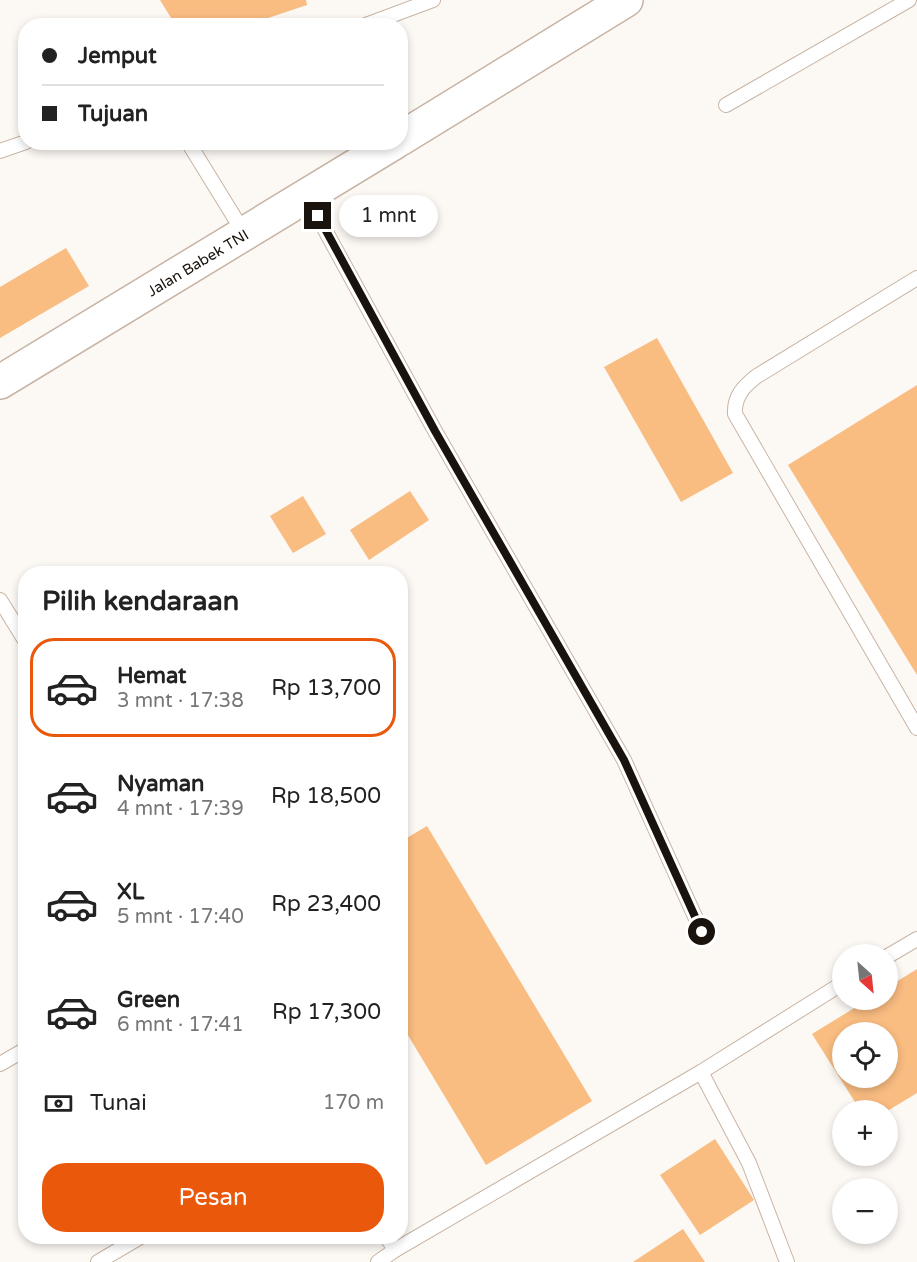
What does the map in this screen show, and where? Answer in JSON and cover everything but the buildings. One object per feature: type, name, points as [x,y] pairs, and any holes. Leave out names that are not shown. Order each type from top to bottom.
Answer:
[{"type":"street","points":[[408,134],[626,0]]},
{"type":"street","name":"Jalan Babek TNI","points":[[0,382],[382,150]]},
{"type":"lane","points":[[385,18],[433,0]]},
{"type":"lane","points":[[726,105],[909,0]]},
{"type":"lane","points":[[0,151],[18,145]]},
{"type":"lane","points":[[193,150],[245,235]]},
{"type":"lane","points":[[307,197],[435,431],[624,760],[702,932]]},
{"type":"lane","points":[[917,278],[757,376],[746,385],[735,404],[735,414],[917,728]]},
{"type":"lane","points":[[0,600],[18,629]]},
{"type":"lane","points":[[898,950],[917,939]]},
{"type":"lane","points":[[408,1242],[701,1072],[832,990]]},
{"type":"lane","points":[[0,1064],[18,1054]]},
{"type":"lane","points":[[701,1072],[749,1163],[787,1262]]},
{"type":"lane","points":[[98,1262],[128,1244]]},
{"type":"lane","points":[[391,1244],[395,1250]]},
{"type":"lane","points":[[378,1262],[405,1244]]},
{"type":"route","points":[[318,216],[435,431],[624,760],[702,932]]}]
